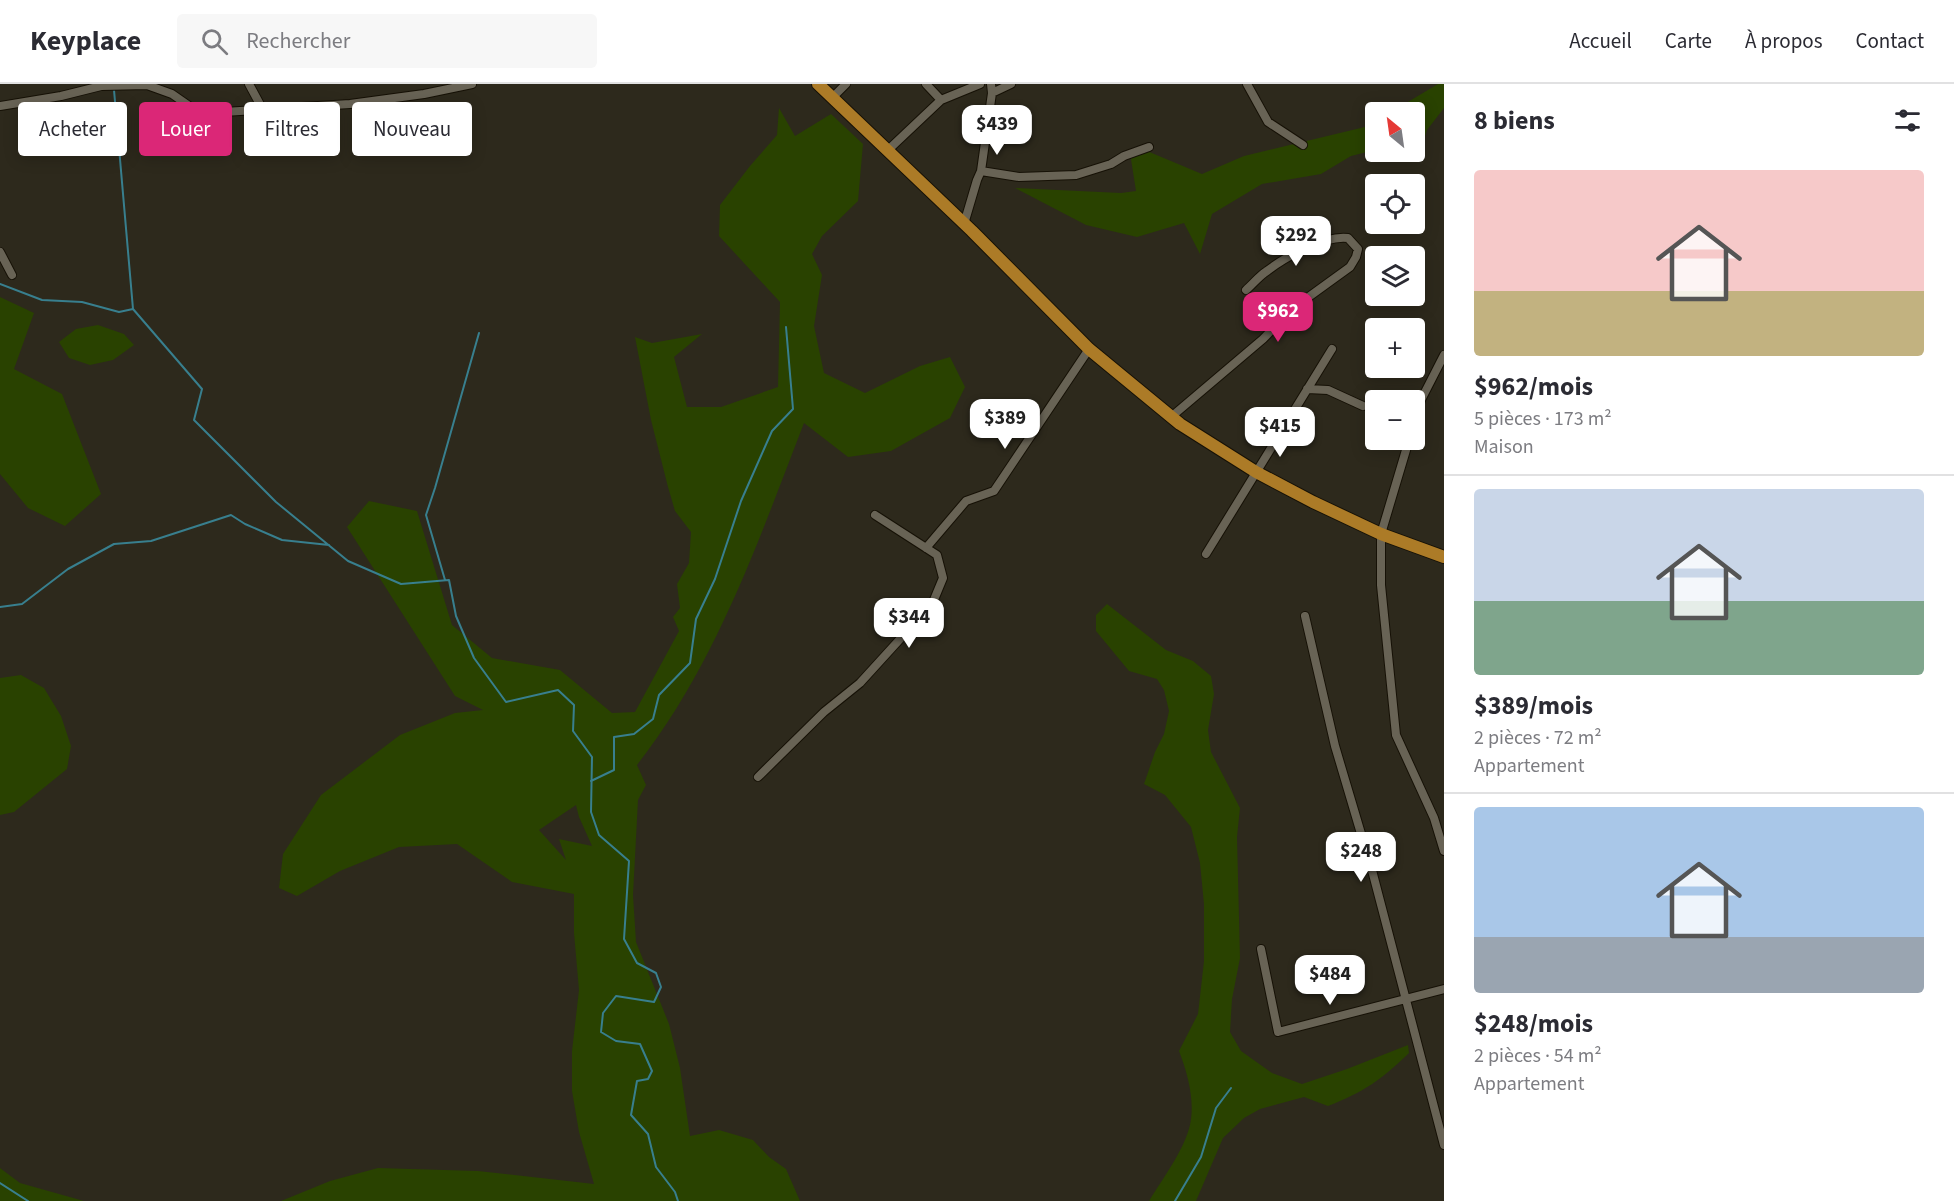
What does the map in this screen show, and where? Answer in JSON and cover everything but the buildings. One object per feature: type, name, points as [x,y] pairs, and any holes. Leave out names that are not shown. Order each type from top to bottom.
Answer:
[{"type":"highway","points":[[818,84],[1089,348],[1171,417],[1256,472],[1381,534],[1444,557]]},
{"type":"street","points":[[249,84],[259,102]]},
{"type":"street","points":[[340,105],[424,94],[472,84]]},
{"type":"street","points":[[831,98],[846,84]]},
{"type":"street","points":[[926,84],[941,100]]},
{"type":"street","points":[[887,151],[941,100],[980,84]]},
{"type":"street","points":[[964,224],[981,171],[991,89],[1011,84]]},
{"type":"street","points":[[1247,84],[1268,122],[1303,145]]},
{"type":"street","points":[[0,105],[61,96],[101,86],[147,85],[172,94],[195,110],[244,111]]},
{"type":"street","points":[[981,171],[1019,177],[1076,175],[1111,164],[1124,156],[1149,147]]},
{"type":"street","points":[[1171,417],[1263,339],[1292,309],[1350,267],[1358,249],[1348,238],[1334,238],[1280,261],[1246,291]]},
{"type":"street","points":[[0,252],[12,275]]},
{"type":"street","points":[[926,548],[966,501],[994,491],[1089,348]]},
{"type":"street","points":[[1206,554],[1332,349]]},
{"type":"street","points":[[1425,392],[1444,355]]},
{"type":"street","points":[[1307,389],[1328,390],[1363,405]]},
{"type":"street","points":[[1406,450],[1381,534],[1381,585],[1396,735],[1434,818],[1444,851]]},
{"type":"street","points":[[758,777],[824,712],[860,683],[931,607],[943,578],[937,555],[875,515]]},
{"type":"street","points":[[1305,616],[1335,746],[1373,874],[1444,1144]]},
{"type":"street","points":[[1261,949],[1278,1032],[1444,989]]},
{"type":"green space","points":[[1438,84],[1444,84],[1444,108],[1425,136],[1425,102],[1408,102]]},
{"type":"green space","points":[[779,108],[795,136],[831,114],[863,144],[858,201],[822,236],[812,254],[822,275],[814,326],[824,373],[865,393],[920,366],[950,357],[965,387],[950,418],[891,451],[848,457],[804,423],[733,601],[690,686],[637,765],[646,785],[638,800],[633,895],[636,942],[669,1024],[680,1068],[690,1136],[719,1130],[753,1140],[769,1157],[786,1169],[800,1201],[281,1201],[330,1181],[378,1168],[478,1171],[594,1184],[579,1132],[572,1091],[572,1051],[579,990],[574,933],[574,894],[512,882],[457,844],[399,847],[340,871],[297,896],[279,888],[283,854],[321,795],[400,735],[455,713],[483,710],[455,696],[347,527],[369,501],[417,511],[452,625],[492,658],[560,670],[612,713],[635,712],[679,631],[673,617],[680,608],[677,584],[689,563],[691,532],[675,511],[668,487],[651,420],[635,337],[652,343],[702,334],[674,357],[687,407],[721,407],[778,387],[780,302],[719,236],[720,205],[777,135]],"holes":[[[576,805],[592,846],[559,839],[566,860],[539,830]]]},
{"type":"green space","points":[[1365,127],[1365,152],[1351,156],[1321,174],[1262,184],[1212,214],[1200,254],[1184,223],[1137,237],[1086,225],[1015,188],[1121,193],[1136,191],[1130,153],[1147,151],[1202,174],[1244,156]]},
{"type":"green space","points":[[0,297],[34,313],[14,369],[62,394],[101,494],[65,526],[28,508],[0,474]]},
{"type":"green space","points":[[98,325],[124,334],[134,345],[113,360],[90,365],[69,358],[59,342],[76,329]]},
{"type":"green space","points":[[1107,604],[1166,650],[1193,661],[1211,676],[1214,694],[1208,730],[1211,752],[1240,808],[1237,837],[1240,958],[1232,999],[1230,1032],[1241,1051],[1272,1073],[1302,1084],[1408,1045],[1409,1053],[1390,1071],[1341,1101],[1328,1106],[1304,1097],[1260,1109],[1244,1118],[1223,1138],[1196,1201],[1149,1201],[1180,1150],[1191,1119],[1192,1102],[1189,1084],[1179,1051],[1198,1014],[1204,961],[1204,904],[1200,863],[1191,827],[1165,795],[1144,784],[1164,734],[1169,711],[1164,690],[1157,679],[1129,671],[1096,631],[1096,615]]},
{"type":"green space","points":[[21,675],[44,688],[61,716],[71,746],[67,769],[14,812],[0,815],[0,678]]},
{"type":"green space","points":[[0,1168],[20,1183],[84,1201],[0,1201]]},
{"type":"waterway","points":[[114,90],[133,309],[202,389],[194,420],[276,502],[348,561],[401,584],[449,580],[456,616],[474,658],[506,702],[558,690],[574,705],[573,731],[592,757],[591,812],[599,835],[629,861],[624,939],[637,963],[656,973],[661,987],[654,1002],[616,996],[603,1013],[601,1032],[616,1041],[640,1044],[652,1071],[648,1079],[637,1081],[631,1115],[648,1134],[656,1167],[675,1192],[678,1201]]},
{"type":"waterway","points":[[0,284],[42,300],[82,302],[119,312],[133,309]]},
{"type":"waterway","points":[[591,781],[614,770],[614,737],[634,734],[653,719],[659,695],[690,663],[696,619],[715,579],[741,501],[772,431],[793,409],[786,327]]},
{"type":"waterway","points":[[445,580],[426,515],[479,333]]},
{"type":"waterway","points":[[0,607],[22,604],[68,569],[114,544],[151,541],[231,515],[245,524],[282,540],[329,545]]},
{"type":"waterway","points":[[1175,1201],[1201,1157],[1216,1108],[1231,1088]]},
{"type":"waterway","points":[[0,1183],[28,1201]]}]
